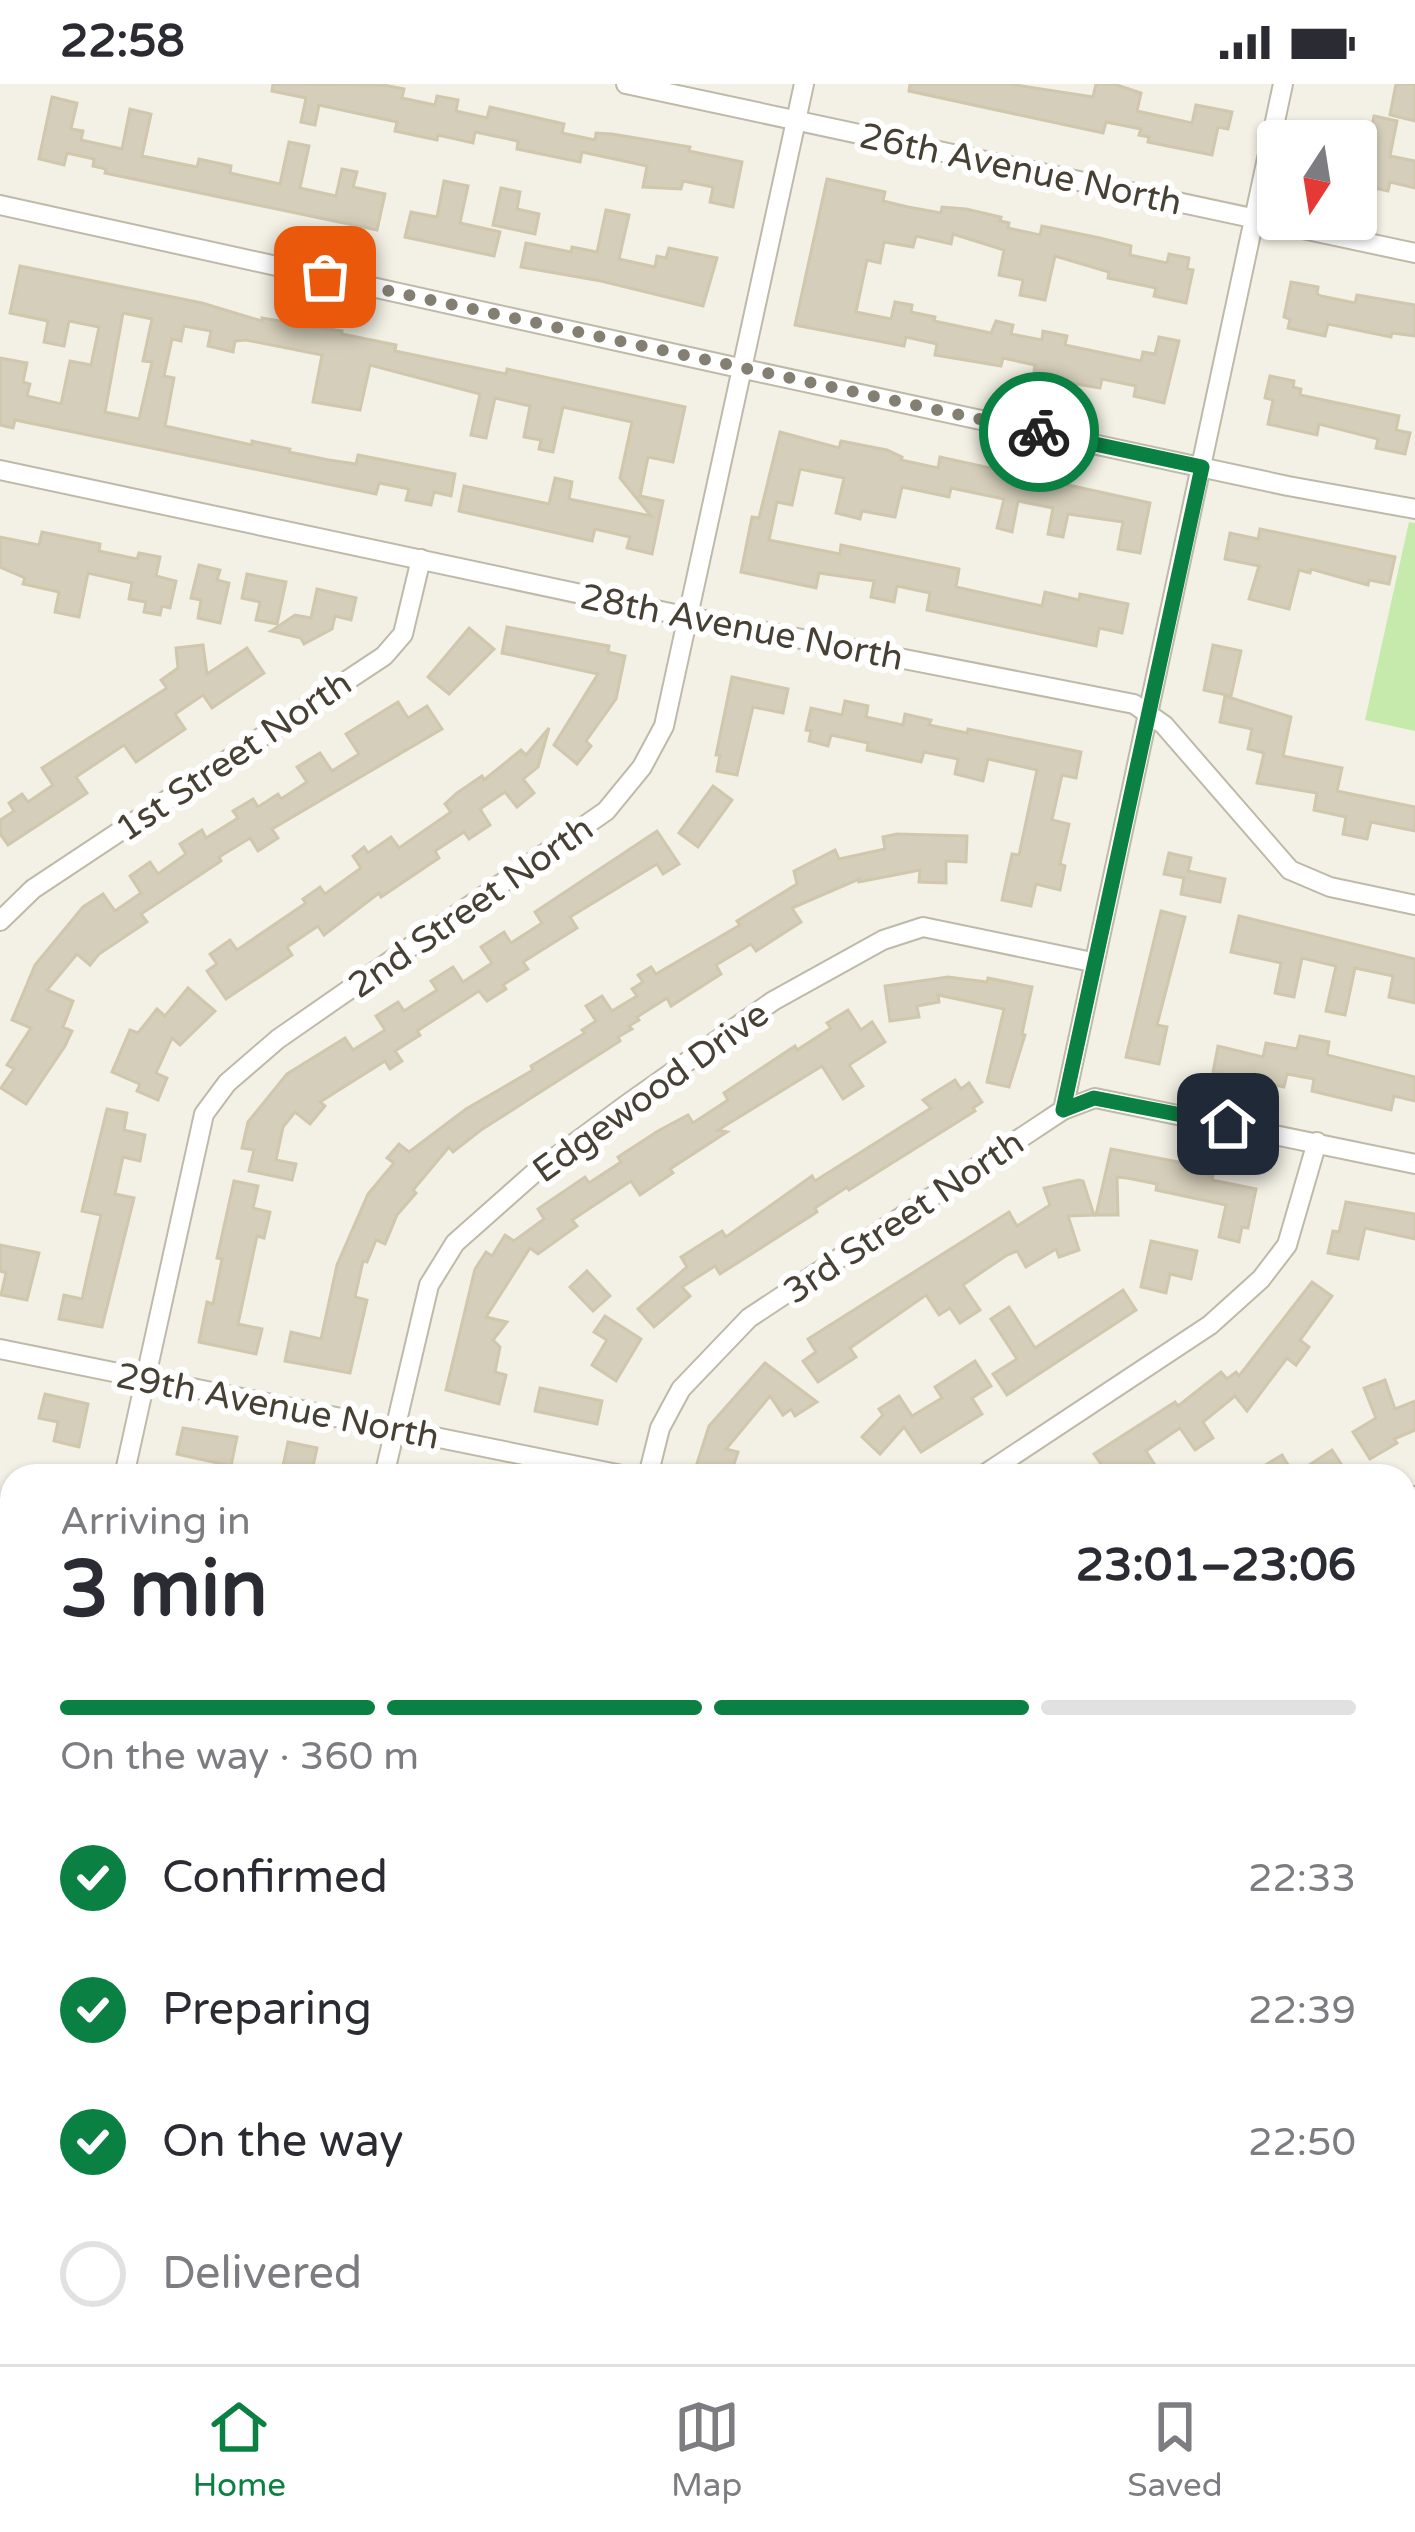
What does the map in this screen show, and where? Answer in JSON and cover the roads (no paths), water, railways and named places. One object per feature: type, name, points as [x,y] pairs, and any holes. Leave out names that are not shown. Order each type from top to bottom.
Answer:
[{"type":"street","name":"26th Avenue North","points":[[626,84],[1415,253]]},
{"type":"street","name":"2nd Street North","points":[[127,1464],[204,1114],[227,1083],[278,1039],[606,811],[642,767],[664,726],[804,84]]},
{"type":"street","name":"3rd Street North","points":[[651,1464],[660,1428],[681,1389],[749,1318],[1063,1110],[1282,84]]},
{"type":"street","points":[[0,205],[744,369],[1415,509]]},
{"type":"street","name":"28th Avenue North","points":[[0,470],[689,617],[1134,704],[1164,725],[1290,870],[1330,887],[1415,905]]},
{"type":"street","name":"1st Street North","points":[[0,921],[33,889],[384,656],[403,634],[422,559]]},
{"type":"street","name":"Edgewood Drive","points":[[387,1464],[429,1285],[455,1243],[534,1172],[773,1001],[883,940],[923,927],[1092,962]]},
{"type":"street","points":[[1063,1110],[1094,1098],[1415,1164]]},
{"type":"street","points":[[1000,1464],[1210,1325],[1261,1280],[1287,1245],[1317,1142]]},
{"type":"street","name":"29th Avenue North","points":[[0,1348],[568,1464]]}]
